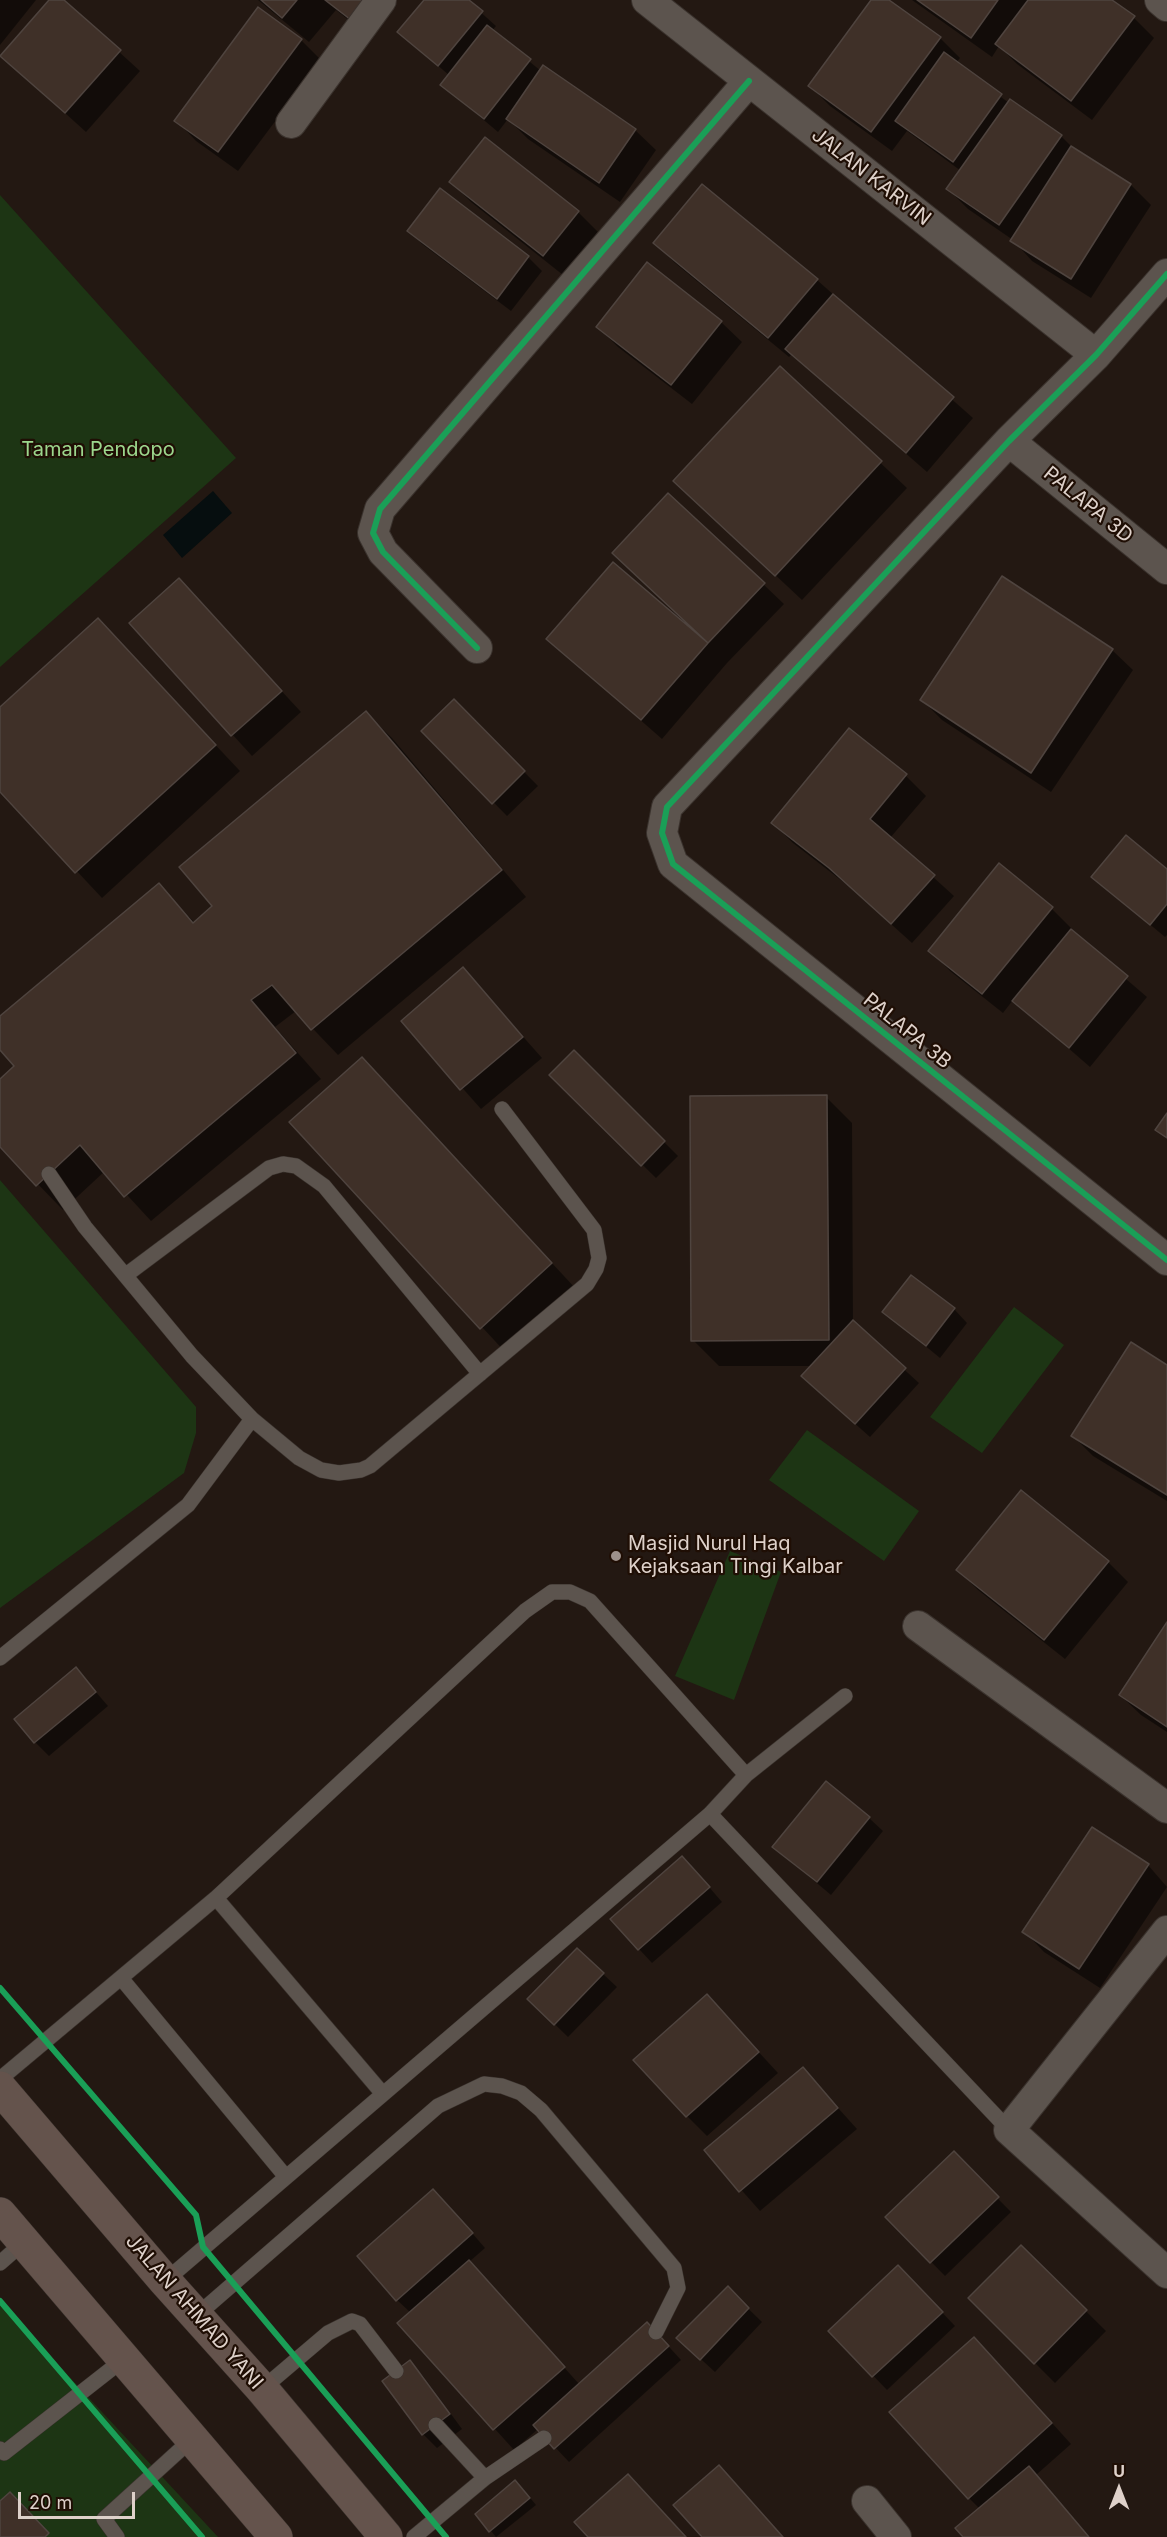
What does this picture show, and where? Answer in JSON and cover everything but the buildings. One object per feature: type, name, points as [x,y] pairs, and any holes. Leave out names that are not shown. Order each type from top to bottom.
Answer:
[{"type":"highway","name":"JALAN AHMAD YANI","points":[[0,2088],[165,2281],[262,2389],[386,2537]]},
{"type":"highway","points":[[7,2224],[276,2537]]},
{"type":"street","points":[[291,123],[381,0]]},
{"type":"street","name":"JALAN KARVIN","points":[[647,0],[1096,355]]},
{"type":"street","points":[[1160,0],[1167,6]]},
{"type":"street","points":[[477,648],[383,552],[373,533],[380,509],[749,81]]},
{"type":"street","points":[[1009,441],[1096,355],[1167,274]]},
{"type":"street","name":"PALAPA 3D","points":[[1009,441],[1167,569]]},
{"type":"street","name":"PALAPA 3B","points":[[1009,441],[668,807],[662,833],[673,864],[1167,1260]]},
{"type":"street","points":[[918,1626],[1167,1808]]},
{"type":"street","points":[[1167,1930],[1009,2130],[1167,2273]]},
{"type":"street","points":[[867,2500],[896,2537]]},
{"type":"lane","points":[[49,1174],[85,1227],[192,1356],[252,1419],[298,1458],[321,1470],[339,1473],[361,1470],[370,1466],[587,1284],[596,1269],[599,1258],[598,1242],[589,1222],[502,1109]]},
{"type":"lane","points":[[126,1275],[269,1168],[283,1164],[296,1166],[324,1186],[480,1374]]},
{"type":"lane","points":[[0,1658],[188,1505],[252,1419]]},
{"type":"lane","points":[[0,2079],[216,1898],[525,1611],[552,1592],[570,1592],[590,1600],[746,1775]]},
{"type":"lane","points":[[165,2281],[710,1814],[746,1775],[845,1696]]},
{"type":"lane","points":[[710,1814],[1009,2130]]},
{"type":"lane","points":[[216,1898],[383,2094]]},
{"type":"lane","points":[[121,1978],[286,2177]]},
{"type":"lane","points":[[196,2316],[438,2106],[484,2084],[502,2086],[520,2093],[541,2110],[674,2268],[678,2288],[656,2332]]},
{"type":"lane","points":[[0,2263],[7,2224]]},
{"type":"lane","points":[[262,2389],[328,2333],[352,2321],[360,2324],[396,2371]]},
{"type":"lane","points":[[0,2449],[4,2453],[124,2359]]},
{"type":"lane","points":[[436,2425],[485,2478]]},
{"type":"lane","points":[[414,2537],[485,2478],[544,2438]]},
{"type":"lane","points":[[117,2537],[104,2519],[192,2439]]},
{"type":"green space","name":"Taman Pendopo","points":[[0,195],[236,458],[0,667]]},
{"type":"green space","points":[[0,1180],[196,1407],[196,1433],[184,1473],[0,1608]]},
{"type":"green space","points":[[1014,1307],[1064,1345],[982,1453],[930,1417]]},
{"type":"green space","points":[[807,1430],[919,1511],[884,1561],[769,1480]]},
{"type":"green space","points":[[730,1551],[781,1572],[734,1700],[675,1676]]},
{"type":"green space","points":[[0,2302],[218,2537],[0,2537]]},
{"type":"shaded area","points":[[213,491],[232,513],[182,558],[163,535]]},
{"type":"cycle path","points":[[477,648],[383,552],[373,533],[380,509],[749,81]]},
{"type":"cycle path","points":[[1167,274],[1096,355],[1009,441],[667,807],[662,833],[673,864],[1167,1260]]},
{"type":"cycle path","points":[[0,1988],[196,2215],[203,2247],[446,2537]]},
{"type":"cycle path","points":[[0,2301],[202,2537]]},
{"type":"place","name":"Masjid Nurul Haq Kejaksaan Tingi Kalbar","points":[[616,1556]]}]
